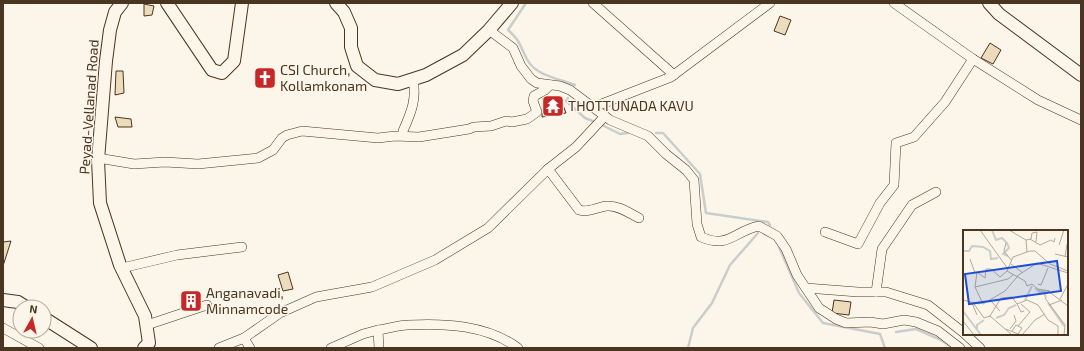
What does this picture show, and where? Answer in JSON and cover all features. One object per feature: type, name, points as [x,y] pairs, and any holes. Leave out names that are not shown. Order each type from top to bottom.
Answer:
[{"type":"main road","name":"Peyad-Vellanad Road","points":[[122,3],[115,12],[110,30],[98,158],[100,203],[122,268],[145,316],[149,343],[144,348]]},
{"type":"main road","points":[[167,3],[212,70],[222,73],[234,61],[242,3]]},
{"type":"main road","points":[[336,3],[344,12],[351,28],[351,47],[356,66],[374,80],[398,84],[426,75],[463,55],[489,30],[512,3]]},
{"type":"main road","points":[[989,3],[999,14],[1081,75]]},
{"type":"main road","points":[[52,323],[91,348]]},
{"type":"street","points":[[593,3],[674,75]]},
{"type":"street","points":[[594,107],[674,75],[770,3]]},
{"type":"street","points":[[894,3],[973,59],[1038,100],[1081,120]]},
{"type":"street","points":[[489,30],[513,48],[521,66],[531,79],[537,83],[570,90],[594,107],[603,118],[648,136],[666,154],[686,170],[694,180],[697,224],[701,237],[712,242],[723,242],[748,228],[759,226],[777,236],[786,249],[797,275],[819,308],[836,319],[846,323],[870,322],[882,324],[904,320],[916,322],[938,331],[960,348]]},
{"type":"street","points":[[826,232],[858,244],[880,203],[894,185],[896,143],[914,137],[945,102],[973,59]]},
{"type":"street","points":[[403,131],[412,112],[415,98],[413,79]]},
{"type":"street","points":[[98,158],[134,164],[166,162],[198,164],[258,158],[273,150],[282,138],[302,131],[378,138],[395,136],[420,137],[474,127],[491,126],[506,121],[512,122],[527,118],[537,112],[533,101],[534,96],[545,90],[550,85]]},
{"type":"street","points":[[219,348],[244,338],[280,313],[316,297],[372,286],[435,260],[488,228],[548,169],[576,146],[603,118]]},
{"type":"street","points":[[548,169],[579,210],[583,212],[608,206],[618,207],[639,218]]},
{"type":"street","points":[[876,292],[882,249],[912,205],[936,192]]},
{"type":"street","points":[[122,268],[177,255],[242,247]]},
{"type":"street","points":[[806,288],[886,292],[928,305],[963,333]]},
{"type":"street","points":[[147,325],[207,306]]},
{"type":"street","points":[[331,348],[363,334],[378,330],[407,325],[439,324],[481,330],[518,348]]},
{"type":"street","points":[[3,328],[38,348]]},
{"type":"street","points":[[378,330],[379,348]]},
{"type":"street","points":[[965,335],[980,348]]},
{"type":"street","points":[[244,338],[250,348]]},
{"type":"building","points":[[144,4],[154,6],[152,15],[144,16]]},
{"type":"building","points":[[780,16],[791,20],[785,35],[774,31]]},
{"type":"building","points":[[990,43],[1001,50],[993,64],[981,58]]},
{"type":"building","points":[[116,71],[123,71],[124,93],[115,95]]},
{"type":"building","name":"THOTTUNADA KAVU","points":[[543,98],[561,100],[566,113],[542,117]]},
{"type":"building","points":[[115,117],[131,119],[132,127],[118,127]]},
{"type":"building","points":[[11,241],[3,266],[3,242]]},
{"type":"building","points":[[288,272],[293,289],[283,291],[278,275]]},
{"type":"building","name":"Anganavadi, Minnamcode","points":[[195,294],[196,306],[187,308],[185,297]]},
{"type":"building","points":[[834,300],[851,302],[849,315],[832,313]]},
{"type":"waterway","points":[[526,3],[508,30],[518,41],[532,66],[543,74],[575,85]]},
{"type":"waterway","points":[[568,98],[566,101],[585,118],[595,122]]},
{"type":"waterway","points":[[600,124],[620,134],[628,133]]},
{"type":"waterway","points":[[656,133],[663,133],[700,174],[706,213],[768,222],[770,225]]},
{"type":"waterway","points":[[688,348],[693,328],[712,303],[730,265],[758,233]]},
{"type":"waterway","points":[[779,247],[799,293],[823,323],[880,334],[885,348]]},
{"type":"waterway","points":[[896,332],[916,329],[939,339],[953,348]]},
{"type":"place","name":"CSI Church, Kollamkonam","points":[[265,78]]},
{"type":"place","name":"THOTTUNADA KAVU","points":[[553,106]]},
{"type":"place","name":"Anganavadi, Minnamcode","points":[[191,301]]}]
